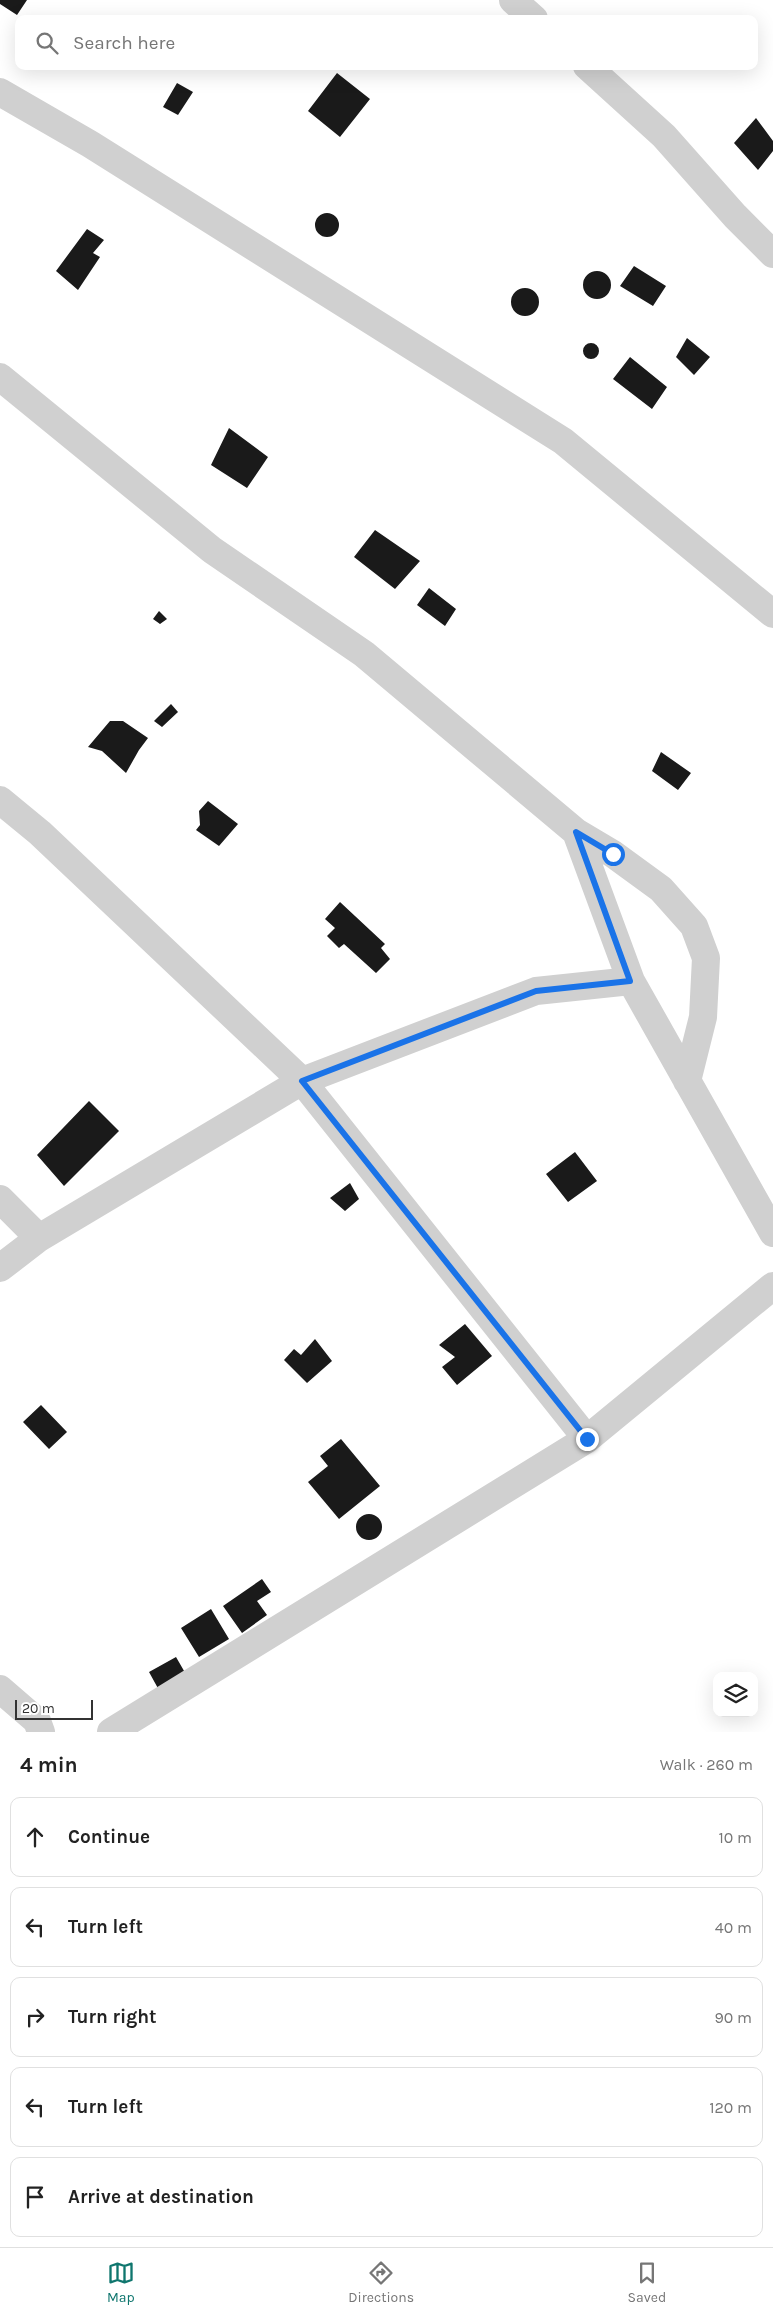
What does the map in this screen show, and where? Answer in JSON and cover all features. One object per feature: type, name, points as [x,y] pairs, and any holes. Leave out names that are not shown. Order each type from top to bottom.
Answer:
[{"type":"street","points":[[513,0],[530,15]]},
{"type":"street","points":[[590,70],[664,136],[735,216],[773,254]]},
{"type":"street","points":[[0,92],[90,144],[563,441],[773,614]]},
{"type":"street","points":[[0,377],[212,550],[364,654],[576,832],[613,854],[661,889],[694,926],[706,958],[703,1017],[687,1081]]},
{"type":"street","points":[[0,800],[40,832],[302,1081],[587,1439]]},
{"type":"street","points":[[576,832],[630,981],[773,1234]]},
{"type":"street","points":[[0,1268],[39,1238],[302,1081],[536,991],[630,981]]},
{"type":"street","points":[[0,1199],[39,1238]]},
{"type":"street","points":[[112,1732],[587,1439],[773,1286]]},
{"type":"street","points":[[0,1688],[37,1721],[41,1732]]},
{"type":"building","points":[[0,0],[27,0],[17,15],[0,4]]},
{"type":"building","points":[[337,73],[370,99],[340,137],[308,111]]},
{"type":"building","points":[[177,83],[193,92],[178,115],[163,107]]},
{"type":"building","points":[[756,118],[773,141],[773,151],[758,170],[734,143]]},
{"type":"building","points":[[327,213],[335,217],[339,225],[335,233],[327,237],[319,233],[315,225],[319,217]]},
{"type":"building","points":[[87,229],[104,240],[93,253],[100,257],[78,290],[56,271]]},
{"type":"building","points":[[634,266],[666,286],[653,306],[620,286]]},
{"type":"building","points":[[597,271],[607,275],[611,285],[607,295],[597,299],[587,295],[583,285],[587,275]]},
{"type":"building","points":[[525,288],[535,292],[539,302],[535,312],[525,316],[515,312],[511,302],[515,292]]},
{"type":"building","points":[[687,338],[710,357],[694,375],[676,357]]},
{"type":"building","points":[[591,343],[597,345],[599,351],[597,357],[591,359],[585,357],[583,351],[585,345]]},
{"type":"building","points":[[630,357],[667,387],[652,409],[613,379]]},
{"type":"building","points":[[229,428],[268,457],[247,488],[211,465]]},
{"type":"building","points":[[375,530],[420,561],[395,589],[354,557]]},
{"type":"building","points":[[429,588],[456,609],[445,626],[417,605]]},
{"type":"building","points":[[159,611],[167,619],[160,624],[153,619]]},
{"type":"building","points":[[171,704],[178,712],[162,727],[154,721]]},
{"type":"building","points":[[110,721],[123,721],[148,738],[126,773],[102,751],[88,747]]},
{"type":"building","points":[[661,752],[691,773],[678,790],[652,771]]},
{"type":"building","points":[[208,801],[238,824],[219,846],[196,830],[200,825],[199,811]]},
{"type":"building","points":[[340,902],[385,944],[381,948],[390,959],[376,973],[344,944],[339,948],[327,936],[335,928],[325,919]]},
{"type":"building","points":[[89,1101],[119,1131],[64,1186],[37,1155]]},
{"type":"building","points":[[575,1152],[597,1181],[568,1202],[546,1174]]},
{"type":"building","points":[[350,1183],[359,1199],[345,1211],[330,1198]]},
{"type":"building","points":[[465,1324],[492,1356],[457,1385],[442,1367],[455,1357],[439,1345]]},
{"type":"building","points":[[315,1339],[332,1361],[307,1383],[284,1360],[294,1349],[301,1355]]},
{"type":"building","points":[[41,1405],[67,1432],[49,1449],[23,1422]]},
{"type":"building","points":[[341,1439],[380,1486],[339,1519],[308,1482],[328,1466],[320,1456]]},
{"type":"building","points":[[369,1514],[379,1517],[382,1527],[379,1537],[369,1540],[359,1537],[356,1527],[359,1517]]},
{"type":"building","points":[[262,1579],[271,1592],[257,1601],[267,1615],[242,1633],[223,1606]]},
{"type":"building","points":[[211,1609],[229,1639],[199,1657],[181,1628]]},
{"type":"building","points":[[176,1657],[187,1676],[160,1692],[149,1672]]},
{"type":"route","points":[[587,1439],[302,1081],[536,991],[630,981],[576,832],[613,854]]}]
